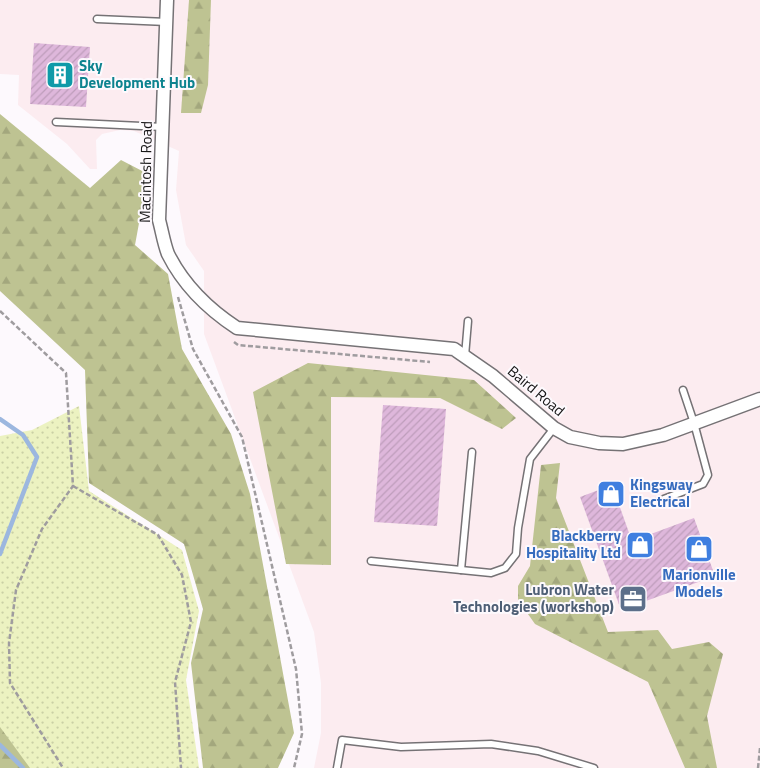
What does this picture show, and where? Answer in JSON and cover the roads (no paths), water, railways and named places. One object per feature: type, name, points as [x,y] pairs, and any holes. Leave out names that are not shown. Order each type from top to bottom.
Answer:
[{"type":"street","name":"Macintosh Road","points":[[168,0],[160,220],[168,253],[185,282],[209,309],[237,328],[290,334]]},
{"type":"street","name":"Baird Road","points":[[290,334],[454,349],[554,428],[570,437],[599,443],[622,444],[663,435],[760,399]]},
{"type":"lane","points":[[97,19],[167,22]]},
{"type":"lane","points":[[56,122],[163,128]]},
{"type":"lane","points":[[465,356],[468,321]]},
{"type":"lane","points":[[656,502],[703,484],[708,475],[683,390]]},
{"type":"lane","points":[[371,561],[491,573],[505,568],[516,554],[518,528],[530,459],[554,428]]},
{"type":"lane","points":[[460,570],[472,452]]},
{"type":"lane","points":[[337,768],[342,740],[401,747],[491,744],[538,751],[594,768]]},
{"type":"waterway","points":[[0,419],[23,435],[37,457],[0,554]]},
{"type":"waterway","points":[[0,745],[23,768]]},
{"type":"place","name":"Sky Development Hub","points":[[60,75]]},
{"type":"place","name":"Kingsway Electrical","points":[[611,494]]},
{"type":"place","name":"Blackberry Hospitality Ltd","points":[[640,545]]},
{"type":"place","name":"Marionville Models","points":[[699,549]]},
{"type":"place","name":"Lubron Water Technologies (workshop)","points":[[633,599]]}]
